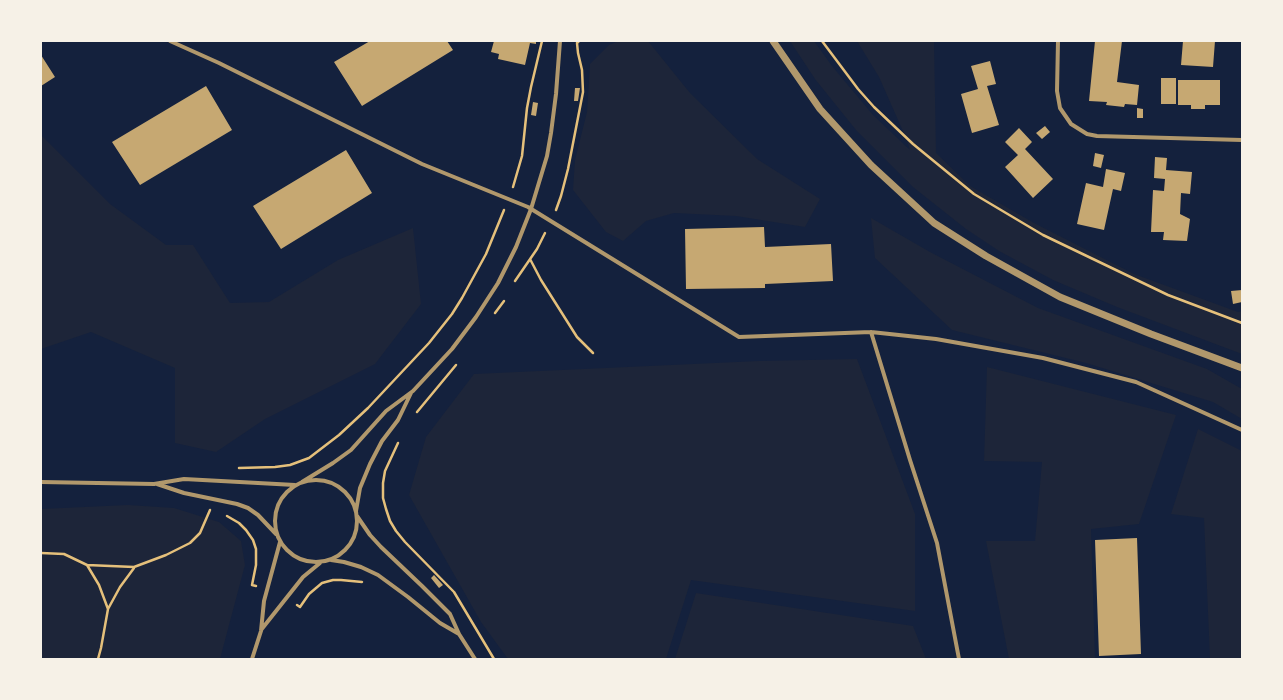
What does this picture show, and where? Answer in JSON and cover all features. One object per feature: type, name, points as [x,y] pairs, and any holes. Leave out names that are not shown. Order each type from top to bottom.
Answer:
[{"type":"street","points":[[170,41],[219,63],[422,164],[531,209],[739,338],[871,332],[936,339],[1043,358],[1136,382],[1242,430]]},
{"type":"street","points":[[276,534],[274,520],[280,500],[295,485],[333,463],[351,450],[386,411],[413,391],[452,349],[476,317],[498,283],[516,247],[540,182],[551,133],[560,41]]},
{"type":"street","points":[[773,41],[820,109],[871,165],[934,223],[986,256],[1060,297],[1151,334],[1242,368]]},
{"type":"street","points":[[1058,41],[1057,91],[1060,108],[1071,124],[1087,134],[1097,136],[1242,140]]},
{"type":"street","points":[[871,332],[937,543],[959,659]]},
{"type":"street","points":[[356,511],[360,488],[370,464],[382,441],[398,420],[413,391]]},
{"type":"street","points":[[41,482],[154,484],[184,479],[295,485]]},
{"type":"street","points":[[154,484],[184,493],[237,504],[248,508],[258,515],[276,534],[284,548],[295,558],[306,562],[320,563],[331,560],[340,555],[351,543],[356,528],[356,511],[350,498],[338,486],[321,480],[302,482]]},
{"type":"street","points":[[357,516],[370,535],[381,547],[450,614],[459,634],[475,659]]},
{"type":"street","points":[[252,659],[261,631],[264,601],[280,542]]},
{"type":"street","points":[[331,560],[361,567],[378,575],[440,623],[459,634]]},
{"type":"street","points":[[261,631],[303,577],[320,563]]},
{"type":"path","points":[[232,468],[290,465],[309,458],[339,435],[368,408],[430,342],[452,314],[486,254],[516,180],[522,156],[527,108],[542,41]]},
{"type":"path","points":[[822,41],[858,89],[874,107],[913,144],[974,194],[1043,235],[1168,295],[1242,324]]},
{"type":"path","points":[[513,283],[542,241],[561,196],[583,92],[578,42]]},
{"type":"path","points":[[530,259],[541,280],[577,337],[593,353]]},
{"type":"path","points":[[492,318],[507,295]]},
{"type":"path","points":[[415,414],[458,363]]},
{"type":"path","points":[[398,442],[385,471],[383,482],[383,498],[390,521],[405,542],[454,592],[494,659]]},
{"type":"path","points":[[206,507],[216,511]]},
{"type":"path","points":[[41,553],[64,554],[87,565],[134,567],[166,555],[190,543],[200,533],[210,509]]},
{"type":"path","points":[[222,514],[239,523],[253,540],[256,549],[256,565],[252,585]]},
{"type":"path","points":[[87,565],[99,585],[108,609]]},
{"type":"path","points":[[98,659],[108,609],[120,587],[134,567]]},
{"type":"path","points":[[300,607],[310,594],[322,583],[333,580],[341,580],[366,583]]},
{"type":"shaded area","points":[[619,41],[648,41],[690,93],[757,159],[820,199],[805,227],[736,216],[674,213],[646,221],[623,241],[606,232],[573,190],[575,160],[587,112],[590,64],[609,45]]},
{"type":"shaded area","points":[[790,41],[814,41],[832,66],[873,115],[910,150],[879,77],[857,41],[934,41],[936,153],[970,186],[1034,223],[1134,274],[1238,312],[1242,311],[1242,354],[1117,307],[1053,280],[999,251],[966,229],[913,187],[856,130],[815,79]]},
{"type":"shaded area","points":[[41,135],[110,204],[166,245],[193,245],[230,303],[269,302],[338,260],[413,228],[421,304],[375,364],[265,419],[216,452],[175,443],[175,368],[91,332],[41,349]]},
{"type":"shaded area","points":[[871,218],[930,252],[1038,308],[1207,369],[1242,389],[1242,419],[1213,402],[1086,363],[952,330],[875,258]]},
{"type":"shaded area","points":[[857,359],[915,514],[915,611],[691,580],[666,659],[508,659],[481,622],[409,495],[426,437],[474,374],[759,361]]},
{"type":"shaded area","points":[[987,367],[1176,415],[1139,524],[1091,529],[1095,659],[1009,659],[986,541],[1035,541],[1042,462],[984,461]]},
{"type":"shaded area","points":[[1198,429],[1242,451],[1242,659],[1210,659],[1204,518],[1171,514]]},
{"type":"shaded area","points":[[128,505],[174,508],[219,522],[241,541],[245,565],[220,659],[41,659],[41,509]]},
{"type":"shaded area","points":[[696,593],[913,626],[926,659],[675,659]]},
{"type":"building","points":[[370,41],[447,41],[453,50],[362,106],[334,62]]},
{"type":"building","points":[[494,41],[536,41],[536,44],[530,43],[525,65],[498,59],[499,54],[491,52]]},
{"type":"building","points":[[1095,41],[1122,41],[1117,82],[1139,85],[1137,105],[1125,104],[1124,107],[1106,105],[1107,102],[1089,101]]},
{"type":"building","points":[[1183,41],[1215,41],[1213,67],[1181,65]]},
{"type":"building","points":[[41,55],[55,77],[41,86]]},
{"type":"building","points":[[990,61],[996,84],[987,86],[999,125],[972,133],[961,94],[978,89],[971,66]]},
{"type":"building","points":[[1161,78],[1176,78],[1176,104],[1161,104]]},
{"type":"building","points":[[1178,80],[1220,80],[1220,105],[1205,105],[1205,109],[1191,109],[1191,105],[1178,105]]},
{"type":"building","points":[[206,86],[232,130],[140,185],[112,142]]},
{"type":"building","points":[[575,88],[580,88],[578,101],[574,101]]},
{"type":"building","points":[[533,102],[538,103],[536,116],[531,115]]},
{"type":"building","points":[[1137,108],[1143,109],[1143,118],[1137,118]]},
{"type":"building","points":[[1045,126],[1050,132],[1042,139],[1036,133]]},
{"type":"building","points":[[1019,128],[1032,142],[1025,149],[1053,179],[1033,198],[1005,167],[1018,155],[1005,142]]},
{"type":"building","points":[[346,150],[372,193],[281,249],[253,206]]},
{"type":"building","points":[[1095,153],[1104,155],[1101,168],[1093,166]]},
{"type":"building","points":[[1155,157],[1167,158],[1166,170],[1192,172],[1190,194],[1181,193],[1180,214],[1190,219],[1187,241],[1163,240],[1164,232],[1151,232],[1153,190],[1164,191],[1165,179],[1154,178]]},
{"type":"building","points":[[1106,169],[1125,173],[1121,191],[1113,189],[1104,230],[1077,224],[1086,183],[1103,187]]},
{"type":"building","points":[[764,227],[765,247],[831,244],[833,281],[765,284],[765,288],[686,289],[685,229]]},
{"type":"building","points":[[1242,290],[1242,302],[1233,304],[1231,291]]},
{"type":"building","points":[[1137,538],[1141,654],[1099,656],[1095,540]]},
{"type":"building","points":[[434,575],[443,585],[439,588],[431,578]]}]
